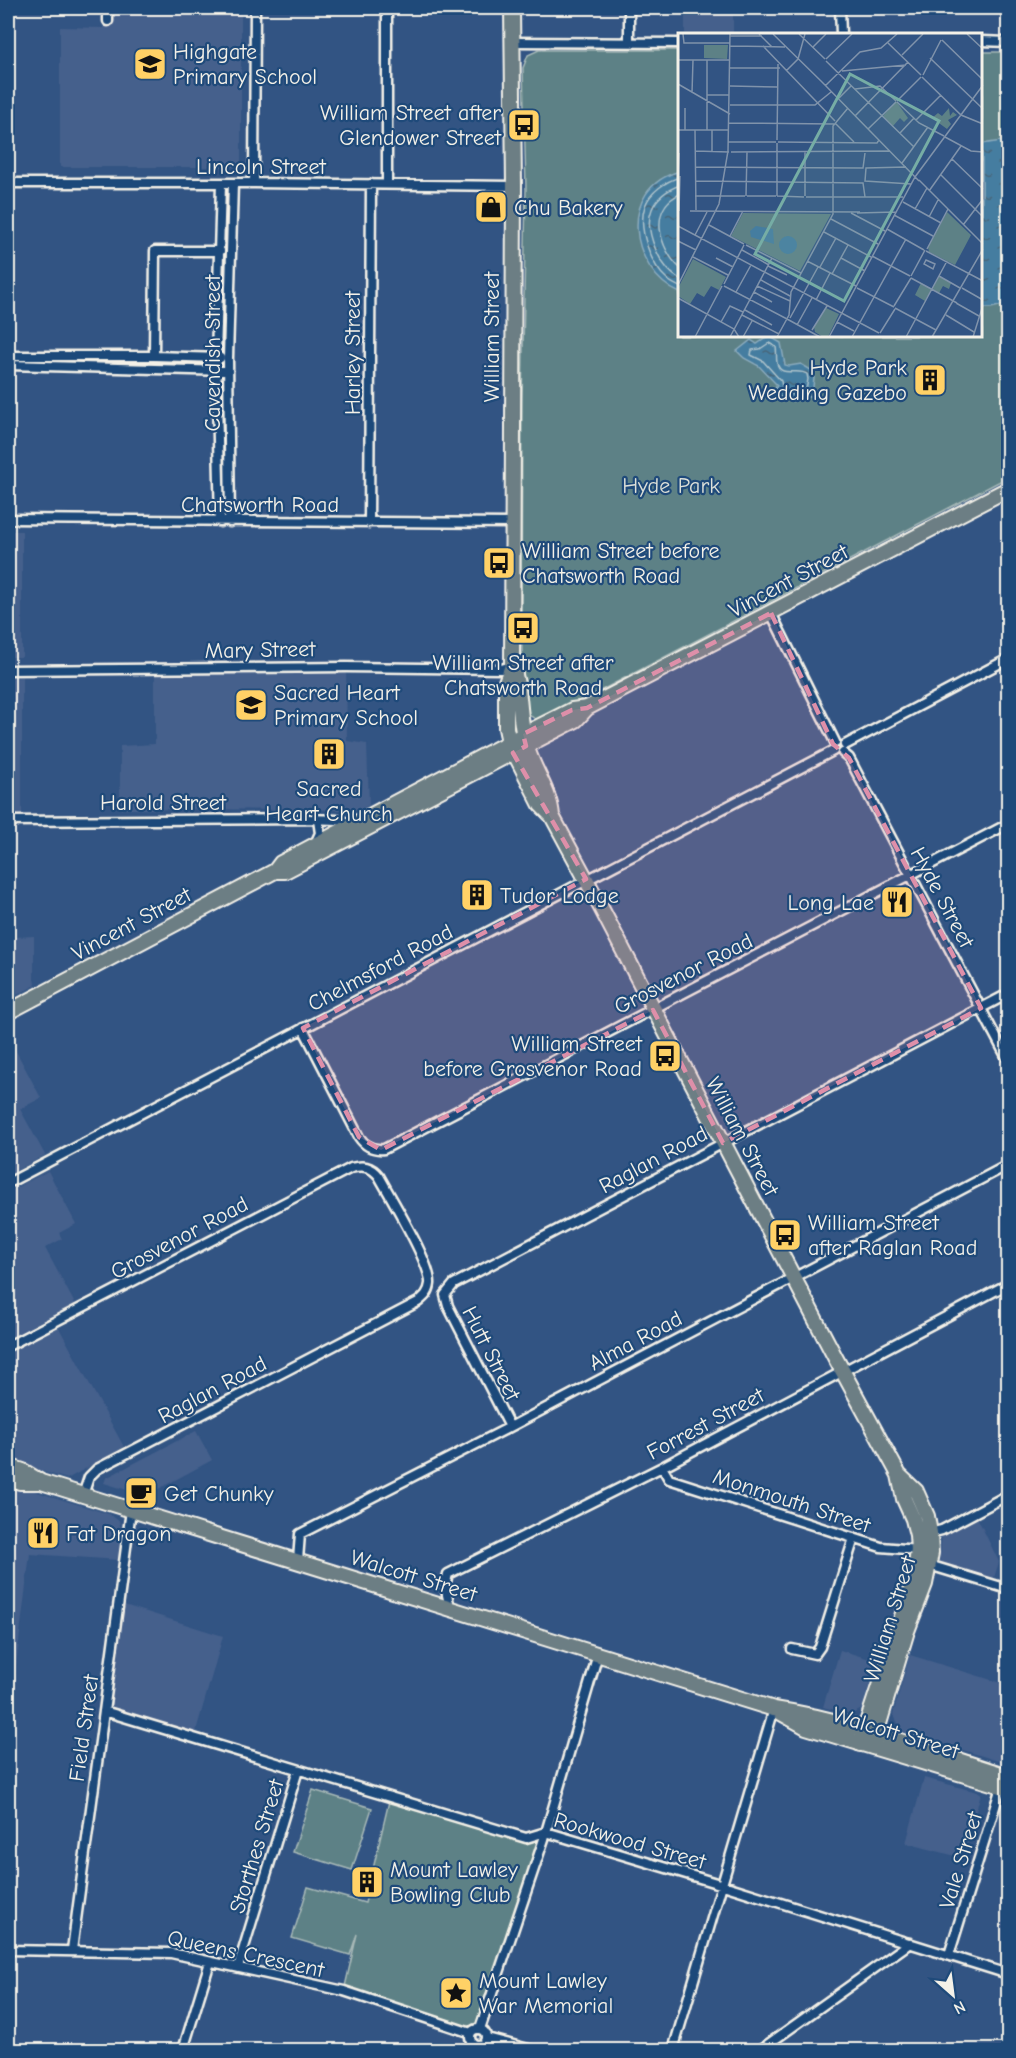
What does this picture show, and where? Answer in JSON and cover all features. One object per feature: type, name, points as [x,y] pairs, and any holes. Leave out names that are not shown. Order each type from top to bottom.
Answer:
[{"type":"main road","name":"William Street","points":[[512,8],[514,186],[512,666],[506,682],[506,728],[511,747],[541,805],[552,816],[586,879],[842,1371],[899,1475],[904,1499],[913,1519],[918,1550],[914,1580],[868,1738]]},
{"type":"main road","name":"Vincent Street","points":[[8,1012],[275,871],[281,862],[353,824],[525,740],[576,720],[587,708],[1008,489]]},
{"type":"main road","name":"William Street","points":[[512,666],[518,681],[525,740],[551,800],[552,816]]},
{"type":"main road","name":"Vincent Street","points":[[275,871],[285,872],[511,747]]},
{"type":"main road","name":"Walcott Street","points":[[8,1466],[23,1471],[41,1482],[774,1709],[806,1727],[868,1738],[1006,1781]]},
{"type":"main road","name":"William Street","points":[[868,1738],[925,1584],[931,1553],[927,1516],[916,1491],[899,1475]]},
{"type":"main road","name":"Walcott Street","points":[[8,1478],[20,1482],[41,1482]]},
{"type":"street","points":[[108,8],[108,21]]},
{"type":"street","points":[[254,183],[255,8]]},
{"type":"street","points":[[387,8],[387,184]]},
{"type":"street","points":[[629,8],[629,42]]},
{"type":"street","points":[[840,8],[841,33]]},
{"type":"street","points":[[983,41],[1008,42]]},
{"type":"street","points":[[512,42],[678,43]]},
{"type":"street","name":"Lincoln Street","points":[[8,183],[514,186]]},
{"type":"street","name":"Cavendish Street","points":[[230,522],[228,358],[233,183]]},
{"type":"street","name":"Cavendish Street","points":[[220,522],[216,358],[221,184]]},
{"type":"street","name":"Harley Street","points":[[369,523],[370,184]]},
{"type":"street","points":[[154,356],[155,251],[220,251]]},
{"type":"street","points":[[8,357],[228,358]]},
{"type":"street","points":[[8,366],[228,371]]},
{"type":"street","name":"Chatsworth Road","points":[[8,519],[512,523]]},
{"type":"street","points":[[771,613],[835,741]]},
{"type":"street","points":[[835,741],[832,745],[833,751],[837,754],[1008,659]]},
{"type":"street","name":"Mary Street","points":[[8,670],[346,666],[501,669],[512,666]]},
{"type":"street","points":[[835,741],[840,740],[844,749]]},
{"type":"street","name":"Hyde Street","points":[[844,749],[1008,1059]]},
{"type":"street","name":"Chelmsford Road","points":[[8,1183],[833,751]]},
{"type":"street","points":[[315,844],[320,833],[318,820]]},
{"type":"street","name":"Harold Street","points":[[8,821],[337,820],[353,824]]},
{"type":"street","name":"Grosvenor Road","points":[[303,1028],[359,1137],[364,1144],[381,1150],[1008,824]]},
{"type":"street","name":"Raglan Road","points":[[445,1294],[454,1284],[1008,994]]},
{"type":"street","name":"Alma Road","points":[[298,1560],[300,1534],[510,1427],[1008,1165]]},
{"type":"street","name":"Grosvenor Road","points":[[8,1346],[351,1168],[361,1166],[369,1168],[379,1176],[428,1267],[430,1287]]},
{"type":"street","name":"Forrest Street","points":[[450,1608],[445,1586],[448,1574],[662,1467],[1008,1284]]},
{"type":"street","name":"Raglan Road","points":[[83,1495],[89,1477],[97,1469],[418,1302],[426,1295],[430,1287]]},
{"type":"street","name":"Hutt Street","points":[[445,1294],[448,1306],[510,1427]]},
{"type":"street","name":"Monmouth Street","points":[[662,1467],[669,1479],[880,1547],[918,1550]]},
{"type":"street","points":[[930,1533],[942,1530],[1008,1496]]},
{"type":"street","name":"Field Street","points":[[72,1950],[131,1510]]},
{"type":"street","points":[[792,1649],[815,1654],[820,1647],[854,1538]]},
{"type":"street","points":[[929,1565],[1008,1589]]},
{"type":"street","points":[[480,2029],[546,1832],[597,1654]]},
{"type":"street","points":[[673,2050],[774,1709]]},
{"type":"street","name":"Rookwood Street","points":[[104,1711],[526,1838],[546,1832],[1008,1974]]},
{"type":"street","name":"Storthes Street","points":[[238,1968],[298,1770]]},
{"type":"street","name":"Vale Street","points":[[949,1955],[1006,1781]]},
{"type":"street","points":[[760,2050],[910,1943]]},
{"type":"street","name":"Queens Crescent","points":[[8,1950],[171,1953],[344,1991],[471,2034]]},
{"type":"street","points":[[183,2050],[210,1962]]},
{"type":"street","points":[[475,2029],[480,2029],[486,2033],[487,2038],[483,2044],[474,2048],[471,2034],[475,2029]]},
{"type":"street","points":[[487,2038],[532,2050]]},
{"type":"highlighted area","points":[[771,613],[833,744],[849,758],[981,1008],[723,1143],[653,1010],[381,1150],[359,1137],[303,1028],[586,879],[513,753],[526,746],[523,734],[572,710],[587,708]]},
{"type":"shaded area","name":"Highgate Primary School","points":[[108,8],[241,8],[241,167],[60,167],[60,27],[103,28],[108,21]]},
{"type":"shaded area","points":[[685,8],[733,8],[733,33],[685,33]]},
{"type":"shaded area","points":[[8,531],[22,531],[22,657],[10,657],[9,667],[8,667]]},
{"type":"shaded area","name":"Sacred Heart Primary School","points":[[346,667],[347,741],[367,744],[369,805],[360,810],[120,809],[120,746],[155,744],[155,668]]},
{"type":"shaded area","points":[[22,677],[22,815],[8,815],[8,678]]},
{"type":"shaded area","points":[[34,936],[36,985],[17,995],[15,990],[15,937]]},
{"type":"shaded area","points":[[8,1036],[41,1098],[20,1109],[45,1155],[8,1175]]},
{"type":"shaded area","points":[[48,1171],[76,1224],[59,1233],[62,1239],[45,1248],[75,1304],[8,1338],[8,1192]]},
{"type":"shaded area","points":[[58,1326],[124,1447],[67,1479],[8,1461],[8,1352]]},
{"type":"shaded area","points":[[196,1431],[212,1460],[151,1493],[150,1497],[104,1483],[106,1478]]},
{"type":"shaded area","points":[[8,1483],[109,1514],[119,1521],[122,1534],[120,1560],[30,1554],[8,1729]]},
{"type":"shaded area","points":[[975,1513],[999,1562],[992,1584],[939,1569],[942,1530]]},
{"type":"shaded area","points":[[118,1603],[223,1636],[194,1738],[104,1711]]},
{"type":"shaded area","points":[[840,1650],[876,1661],[862,1709],[852,1714],[823,1707]]},
{"type":"shaded area","points":[[910,1655],[1008,1685],[1008,1764],[902,1731],[893,1714]]},
{"type":"shaded area","points":[[924,1778],[981,1793],[963,1858],[906,1843]]},
{"type":"green space","name":"Hyde Park","points":[[539,50],[678,50],[678,338],[983,338],[983,52],[1008,52],[1008,477],[596,693],[537,720],[527,714],[524,708],[521,620],[526,189],[523,68],[528,55]]},
{"type":"green space","points":[[313,1790],[372,1808],[352,1870],[293,1852]]},
{"type":"green space","points":[[390,1797],[526,1838],[544,1839],[479,2035],[344,1991],[357,1934],[350,1955],[292,1938],[308,1887],[365,1903]]},
{"type":"water","points":[[1008,140],[1008,304],[991,308],[983,308],[983,144]]},
{"type":"water","points":[[678,172],[678,292],[663,282],[650,267],[641,249],[637,230],[639,211],[646,194],[660,180]]},
{"type":"water","points":[[766,338],[772,338],[781,343],[785,365],[801,364],[811,370],[814,378],[812,396],[793,401],[772,394],[777,385],[759,366],[744,358],[737,351],[751,340],[757,344]]},
{"type":"place","name":"Highgate Primary School","points":[[150,64]]},
{"type":"place","name":"William Street after Glendower Street","points":[[524,125]]},
{"type":"place","name":"Chu Bakery","points":[[491,207]]},
{"type":"place","name":"Hyde Park Wedding Gazebo","points":[[930,380]]},
{"type":"place","name":"William Street before Chatsworth Road","points":[[499,563]]},
{"type":"place","name":"William Street after Chatsworth Road","points":[[523,628]]},
{"type":"place","name":"Sacred Heart Primary School","points":[[251,705]]},
{"type":"place","name":"Sacred Heart Church","points":[[329,754]]},
{"type":"place","name":"Tudor Lodge","points":[[477,895]]},
{"type":"place","name":"Long Lae","points":[[897,902]]},
{"type":"place","name":"William Street before Grosvenor Road","points":[[665,1056]]},
{"type":"place","name":"William Street after Raglan Road","points":[[785,1235]]},
{"type":"place","name":"Get Chunky","points":[[141,1493]]},
{"type":"place","name":"Fat Dragon","points":[[43,1533]]},
{"type":"place","name":"Mount Lawley Bowling Club","points":[[367,1882]]},
{"type":"place","name":"Mount Lawley War Memorial","points":[[456,1993]]}]
